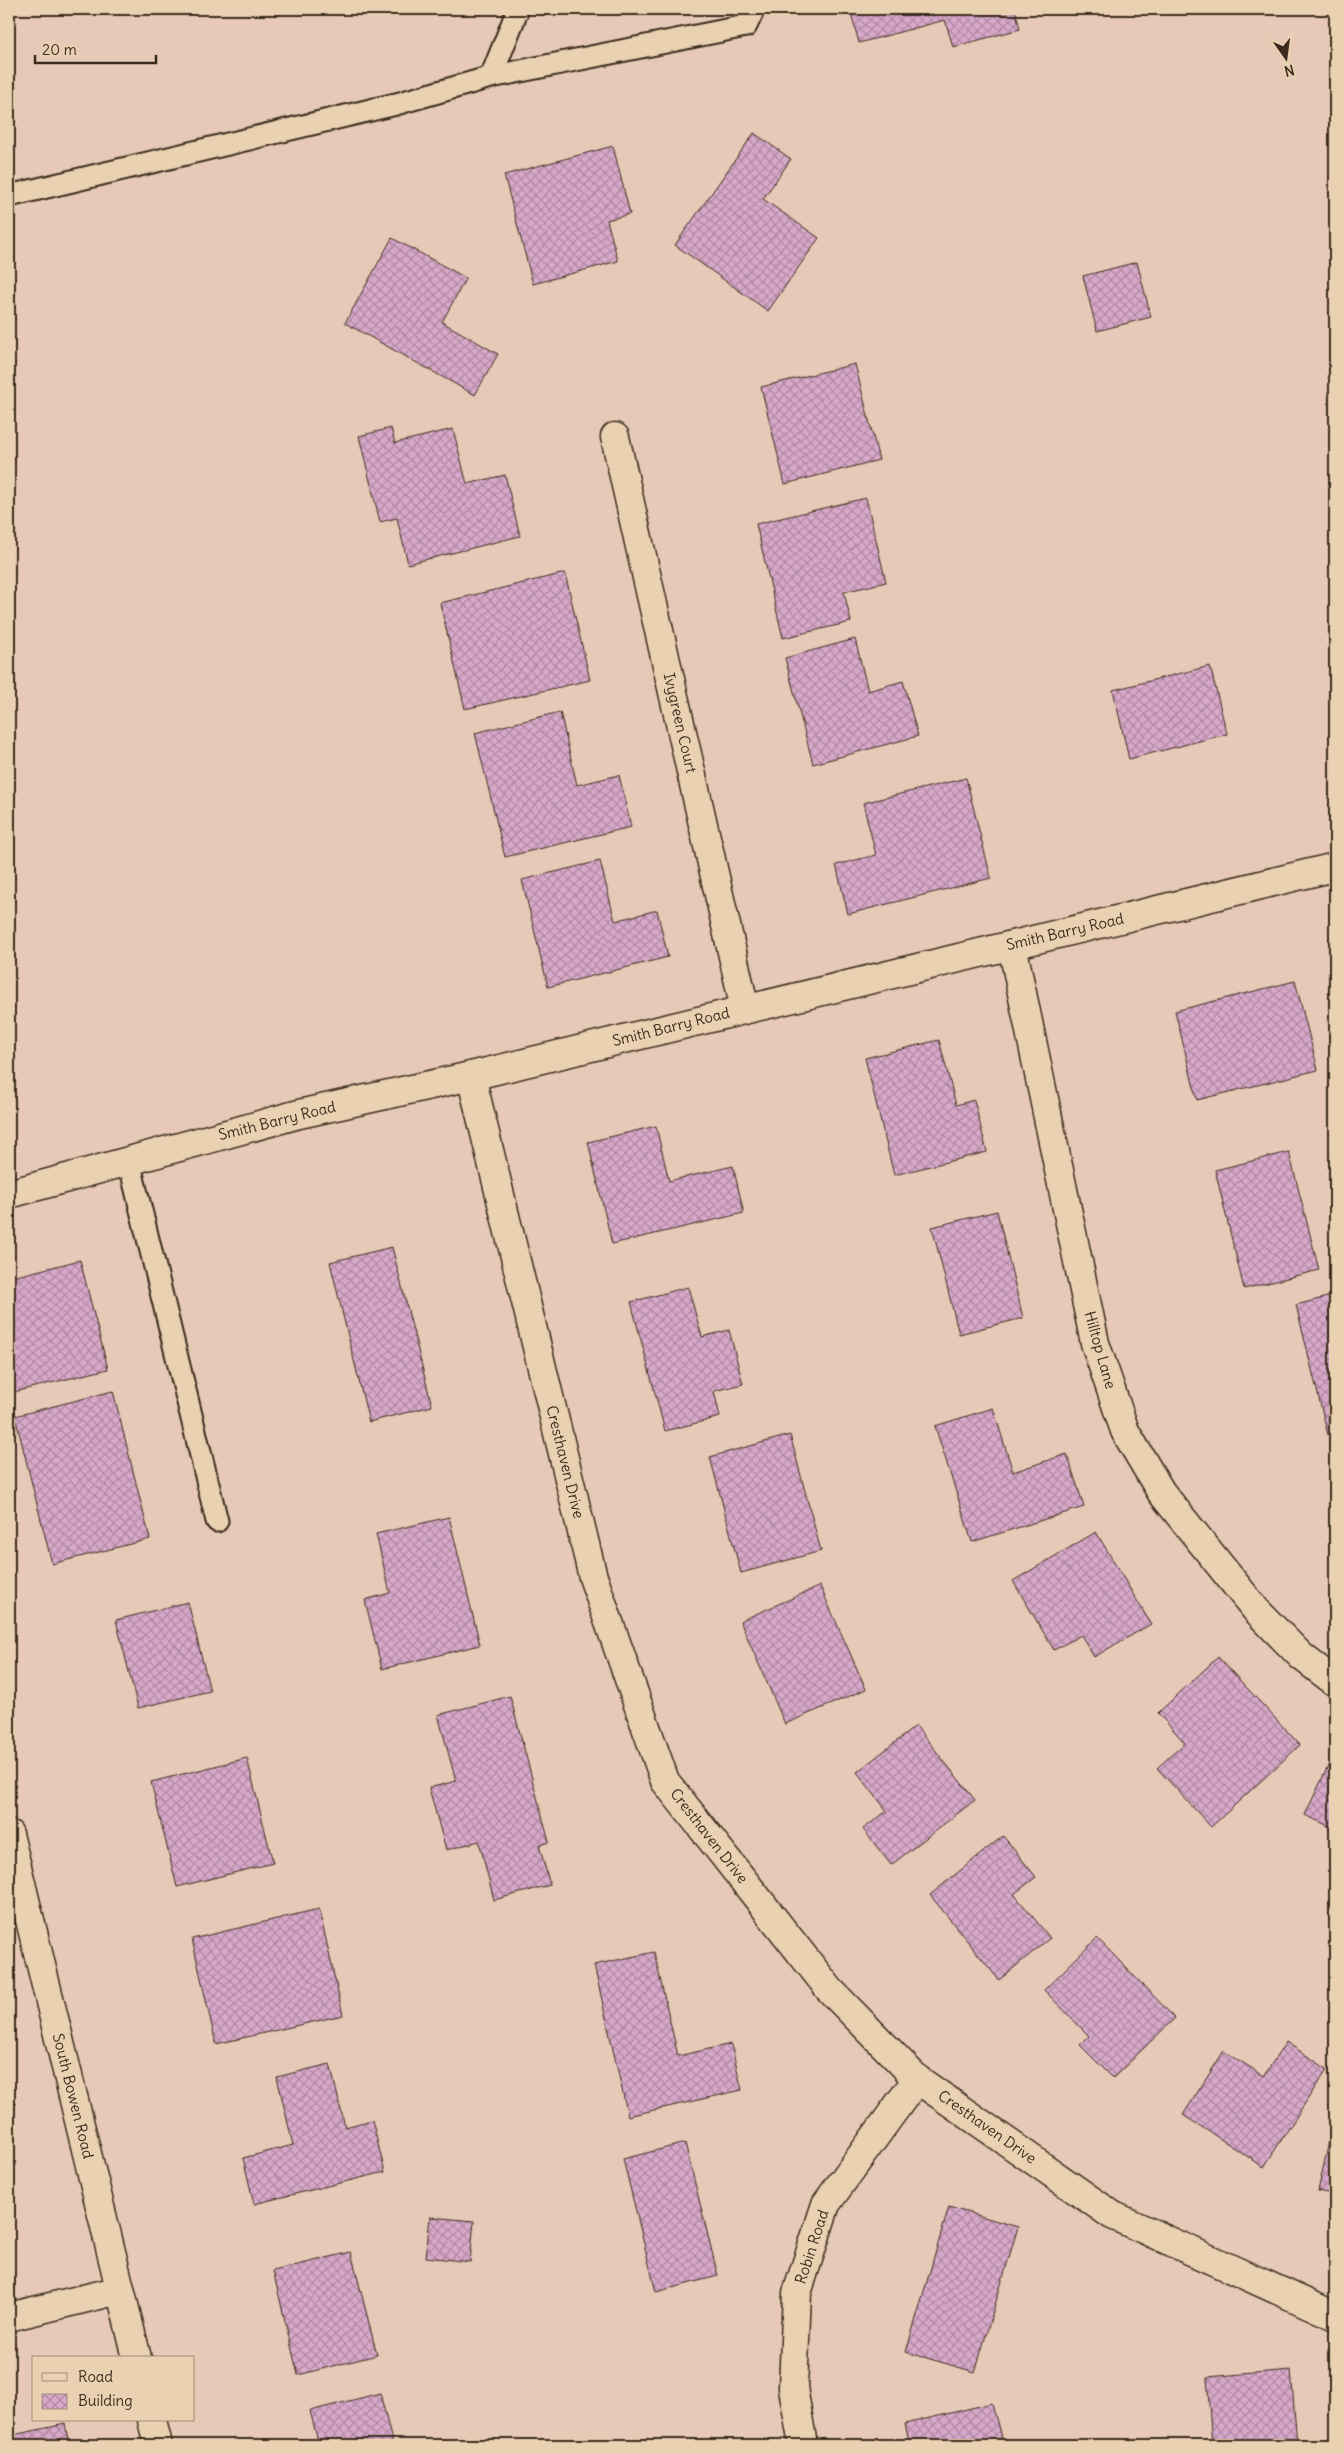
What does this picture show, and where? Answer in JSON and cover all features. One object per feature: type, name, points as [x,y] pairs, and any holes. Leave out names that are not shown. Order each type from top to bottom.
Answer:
[{"type":"street","name":"Ivygreen Court","points":[[615,437],[745,1009]]},
{"type":"street","name":"Smith Barry Road","points":[[9,1194],[299,1114],[471,1076],[1335,867]]},
{"type":"street","name":"Hilltop Lane","points":[[1012,945],[1095,1343],[1125,1431],[1161,1492],[1256,1610],[1301,1656],[1335,1682]]},
{"type":"street","name":"Cresthaven Drive","points":[[471,1076],[593,1577],[665,1781],[830,1990],[917,2078],[1112,2215],[1335,2316]]},
{"type":"street","name":"South Bowen Road","points":[[9,1834],[136,2356]]},
{"type":"street","name":"Robin Road","points":[[803,2445],[793,2388],[797,2294],[826,2204],[917,2078]]},
{"type":"street","points":[[9,2317],[120,2290]]},
{"type":"street","points":[[152,2422],[158,2445]]},
{"type":"lane","points":[[491,77],[518,9]]},
{"type":"lane","points":[[9,196],[396,104],[491,77],[746,26],[754,9]]},
{"type":"lane","points":[[129,1161],[217,1520]]},
{"type":"building","points":[[850,9],[1015,9],[1020,29],[953,47],[945,20],[859,43]]},
{"type":"building","points":[[754,133],[791,159],[763,199],[819,238],[768,311],[675,245]]},
{"type":"building","points":[[613,146],[630,214],[607,220],[618,261],[533,284],[504,175]]},
{"type":"building","points":[[392,238],[466,278],[442,322],[498,354],[475,395],[345,323]]},
{"type":"building","points":[[1137,262],[1151,317],[1097,331],[1083,276]]},
{"type":"building","points":[[855,364],[879,460],[785,484],[761,387]]},
{"type":"building","points":[[391,428],[395,443],[453,429],[467,484],[505,475],[520,536],[408,564],[397,518],[380,522],[359,436]]},
{"type":"building","points":[[866,498],[886,582],[844,592],[851,622],[783,638],[756,524]]},
{"type":"building","points":[[565,573],[590,680],[465,709],[440,603]]},
{"type":"building","points":[[855,639],[868,691],[903,681],[918,736],[813,764],[785,658]]},
{"type":"building","points":[[1210,666],[1227,734],[1129,759],[1113,690]]},
{"type":"building","points":[[560,712],[577,785],[619,775],[631,827],[505,857],[475,733]]},
{"type":"building","points":[[966,778],[991,878],[848,914],[836,865],[876,855],[863,803]]},
{"type":"building","points":[[600,861],[615,921],[657,910],[668,957],[548,987],[522,880]]},
{"type":"building","points":[[1295,981],[1318,1070],[1197,1100],[1175,1011]]},
{"type":"building","points":[[939,1040],[956,1105],[974,1100],[987,1152],[894,1175],[865,1058]]},
{"type":"building","points":[[656,1126],[669,1181],[733,1166],[744,1213],[612,1244],[588,1142]]},
{"type":"building","points":[[1289,1152],[1319,1270],[1244,1289],[1215,1170]]},
{"type":"building","points":[[997,1211],[1023,1318],[959,1334],[932,1227]]},
{"type":"building","points":[[392,1247],[432,1406],[369,1422],[330,1262]]},
{"type":"building","points":[[80,1260],[108,1369],[14,1392],[9,1371],[9,1278]]},
{"type":"building","points":[[688,1287],[702,1337],[729,1330],[743,1384],[714,1391],[720,1417],[665,1431],[631,1302]]},
{"type":"building","points":[[1335,1295],[1335,1434],[1328,1435],[1296,1305]]},
{"type":"building","points":[[113,1391],[150,1539],[52,1564],[15,1416]]},
{"type":"building","points":[[993,1408],[1013,1472],[1067,1454],[1084,1507],[972,1542],[935,1426]]},
{"type":"building","points":[[790,1435],[821,1551],[741,1573],[710,1457]]},
{"type":"building","points":[[449,1517],[480,1645],[382,1669],[365,1600],[390,1593],[376,1534]]},
{"type":"building","points":[[1096,1532],[1151,1624],[1094,1657],[1081,1635],[1054,1650],[1013,1581]]},
{"type":"building","points":[[820,1586],[866,1689],[785,1724],[740,1621]]},
{"type":"building","points":[[188,1602],[210,1691],[138,1708],[116,1620]]},
{"type":"building","points":[[1218,1657],[1300,1745],[1211,1827],[1157,1768],[1185,1743],[1158,1713]]},
{"type":"building","points":[[510,1696],[549,1842],[539,1845],[550,1885],[494,1900],[479,1841],[446,1850],[429,1788],[456,1781],[438,1715]]},
{"type":"building","points":[[916,1726],[975,1800],[891,1865],[863,1829],[887,1811],[857,1772]]},
{"type":"building","points":[[247,1758],[273,1863],[177,1887],[151,1782]]},
{"type":"building","points":[[1331,1760],[1335,1762],[1335,1829],[1305,1815]]},
{"type":"building","points":[[1003,1836],[1036,1877],[1014,1894],[1050,1938],[999,1980],[930,1895]]},
{"type":"building","points":[[319,1909],[343,2015],[216,2044],[192,1939]]},
{"type":"building","points":[[1097,1938],[1175,2018],[1113,2078],[1080,2045],[1089,2036],[1044,1990]]},
{"type":"building","points":[[654,1952],[678,2056],[731,2044],[742,2090],[628,2116],[594,1965]]},
{"type":"building","points":[[1286,2042],[1327,2069],[1264,2167],[1183,2115],[1224,2051],[1264,2076]]},
{"type":"building","points":[[330,2064],[345,2127],[372,2120],[385,2172],[254,2204],[243,2158],[293,2145],[277,2077]]},
{"type":"building","points":[[1333,2124],[1335,2125],[1335,2195],[1318,2191]]},
{"type":"building","points":[[685,2143],[718,2276],[656,2292],[623,2159]]},
{"type":"building","points":[[949,2207],[1018,2227],[975,2372],[906,2352]]},
{"type":"building","points":[[430,2217],[474,2221],[470,2262],[426,2257]]},
{"type":"building","points":[[351,2252],[377,2355],[298,2375],[273,2271]]},
{"type":"building","points":[[1291,2370],[1297,2445],[1212,2445],[1207,2377]]},
{"type":"building","points":[[380,2393],[393,2445],[319,2445],[310,2411]]},
{"type":"building","points":[[992,2403],[1003,2445],[910,2445],[905,2424]]},
{"type":"building","points":[[65,2424],[69,2445],[9,2445],[9,2436]]}]
